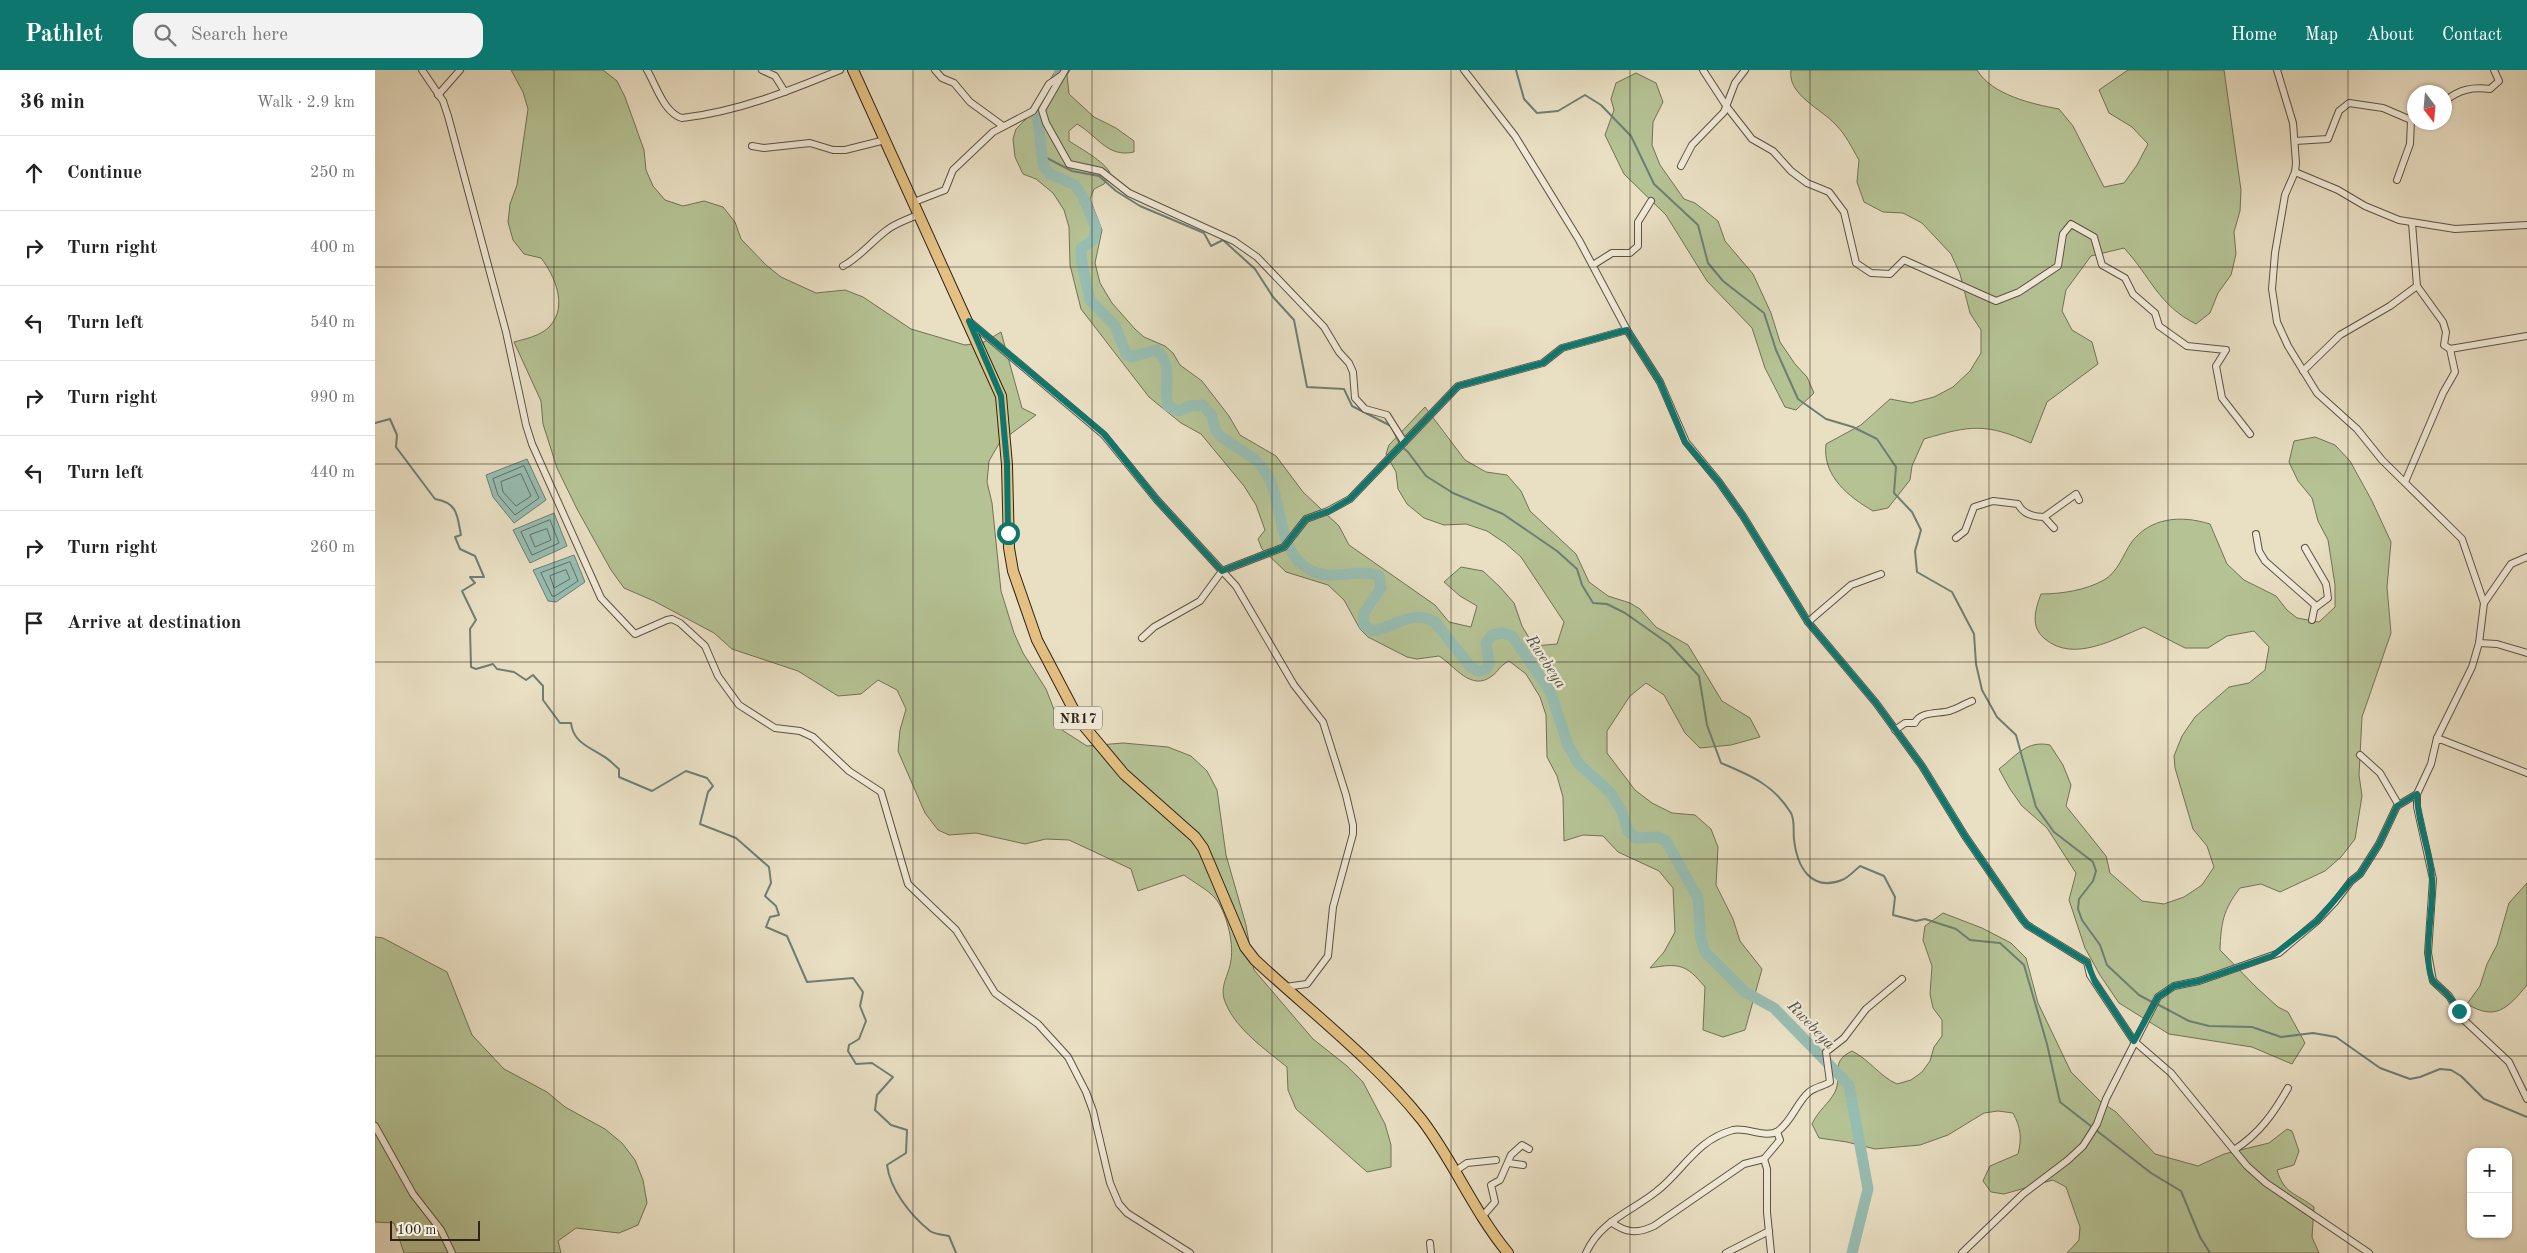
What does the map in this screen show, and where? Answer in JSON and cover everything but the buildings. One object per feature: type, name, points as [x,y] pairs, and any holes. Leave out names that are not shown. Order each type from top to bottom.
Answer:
[{"type":"main road","name":"NR17","points":[[853,70],[969,321],[1001,396],[1007,464],[1009,548],[1013,571],[1037,640],[1079,720],[1124,774],[1195,837],[1203,848],[1245,947],[1255,960],[1345,1041],[1412,1108],[1432,1134],[1481,1218],[1508,1253]]},
{"type":"street","points":[[422,70],[443,101],[459,154],[506,332],[526,425],[547,480],[601,598],[635,634],[667,620],[672,619],[680,623],[705,646],[718,676],[739,705],[775,728],[800,731],[813,737],[849,771],[881,792],[907,884],[956,930],[995,993],[1038,1024],[1068,1057],[1086,1092],[1110,1183],[1119,1204],[1127,1213],[1190,1253]]},
{"type":"street","points":[[438,95],[460,70]]},
{"type":"street","points":[[647,70],[669,111],[675,116],[682,118],[725,112],[785,92],[840,70]]},
{"type":"street","points":[[762,70],[775,76],[785,92]]},
{"type":"street","points":[[935,70],[942,78],[954,83],[970,102],[1003,126]]},
{"type":"street","points":[[1464,70],[1515,136],[1593,265],[1627,330],[1660,382],[1685,442],[1719,482],[1743,516],[1808,622],[1895,730],[2022,919],[2027,925],[2087,962],[2095,982],[2134,1041],[2166,1067],[2247,1166],[2266,1182],[2369,1253]]},
{"type":"street","points":[[1703,70],[1727,107],[1752,139],[1773,151],[1791,171],[1807,183],[1829,192],[1844,212],[1857,263],[1871,273],[1890,274],[1904,260],[1996,301],[2019,292],[2057,266],[2063,234],[2071,224],[2094,236],[2102,265],[2125,278],[2133,294],[2155,313],[2159,326],[2187,346],[2226,350],[2216,366],[2222,398],[2250,434]]},
{"type":"street","points":[[1681,166],[1692,145],[1727,107],[1735,83],[1745,70]]},
{"type":"street","points":[[2277,70],[2293,123],[2295,141],[2295,172],[2285,195],[2275,253],[2273,288],[2277,322],[2288,346],[2317,393],[2351,422],[2382,460],[2462,539],[2484,603],[2479,643],[2472,667],[2437,738],[2431,764],[2417,794],[2417,807],[2433,879],[2428,953],[2433,982],[2449,996],[2463,1020],[2509,1062],[2527,1099]]},
{"type":"street","points":[[2452,95],[2472,87],[2490,88],[2499,81],[2494,70]]},
{"type":"street","points":[[914,202],[945,190],[953,170],[993,132],[1033,111],[1049,84],[1064,72]]},
{"type":"street","points":[[1064,72],[1042,110],[1046,123],[1069,164],[1101,171],[1129,193],[1235,241],[1267,265],[1295,299],[1325,327],[1339,352],[1349,363],[1353,372],[1355,398],[1365,408],[1387,415],[1404,442]]},
{"type":"street","points":[[2295,141],[2329,138],[2339,110],[2349,103],[2383,108],[2407,116]]},
{"type":"street","points":[[2397,180],[2410,144],[2412,130]]},
{"type":"street","points":[[752,146],[764,148],[809,143],[833,150],[845,150],[885,140]]},
{"type":"street","points":[[2295,172],[2338,190],[2365,206],[2389,217],[2412,223],[2455,229],[2527,225]]},
{"type":"street","points":[[1593,265],[1613,253],[1630,254],[1638,246],[1638,222],[1651,201]]},
{"type":"street","points":[[843,266],[855,260],[864,249],[889,228],[919,214]]},
{"type":"street","points":[[2405,482],[2443,393],[2455,372],[2450,349],[2444,344],[2445,332],[2443,322],[2417,286],[2412,223]]},
{"type":"street","points":[[2303,370],[2340,335],[2390,306],[2417,286]]},
{"type":"street","points":[[969,321],[1104,434],[1157,500],[1236,586],[1295,685],[1323,722],[1347,795],[1353,825],[1350,851],[1331,916],[1328,956],[1307,984],[1285,988]]},
{"type":"street","points":[[1143,638],[1154,627],[1200,601],[1222,571],[1284,547],[1306,519],[1329,511],[1350,499],[1461,384],[1543,363],[1562,348],[1627,330]]},
{"type":"street","points":[[2450,349],[2527,336]]},
{"type":"street","points":[[1956,538],[1965,531],[1973,507],[1993,501],[2018,504],[2021,510],[2035,517],[2044,517],[2075,494],[2079,500]]},
{"type":"street","points":[[2044,517],[2054,528]]},
{"type":"street","points":[[2256,534],[2259,551],[2265,561],[2316,607]]},
{"type":"street","points":[[2305,548],[2326,584],[2328,598],[2316,607],[2312,620]]},
{"type":"street","points":[[2484,603],[2511,564],[2527,557]]},
{"type":"street","points":[[1808,622],[1851,585],[1881,574]]},
{"type":"street","points":[[2479,643],[2511,646],[2527,653]]},
{"type":"street","points":[[1895,730],[1905,723],[1915,722],[1921,717],[1938,712],[1946,712],[1972,701]]},
{"type":"street","points":[[2437,738],[2527,773]]},
{"type":"street","points":[[2360,755],[2380,773],[2398,804]]},
{"type":"street","points":[[1962,1253],[2023,1194],[2068,1160],[2083,1146],[2097,1124],[2106,1099],[2158,997],[2174,986],[2199,981],[2272,956],[2317,921],[2351,881],[2360,874],[2379,844],[2398,804],[2417,794]]},
{"type":"street","points":[[1586,1253],[1597,1234],[1611,1222],[1658,1190],[1691,1154],[1733,1130],[1771,1134],[1777,1132],[1809,1092],[1830,1082],[1826,1052],[1844,1038],[1866,1009],[1901,979]]},
{"type":"street","points":[[2234,1150],[2245,1143],[2274,1113],[2288,1088]]},
{"type":"street","points":[[375,1126],[413,1194],[441,1230],[452,1253]]},
{"type":"street","points":[[1611,1222],[1627,1231],[1637,1232],[1650,1228],[1744,1164],[1763,1160],[1780,1140],[1777,1132]]},
{"type":"street","points":[[1481,1218],[1495,1202],[1491,1185],[1500,1180],[1511,1155],[1522,1145],[1529,1149]]},
{"type":"street","points":[[1454,1172],[1467,1163],[1496,1160]]},
{"type":"street","points":[[1763,1160],[1767,1169],[1771,1253]]},
{"type":"street","points":[[1509,1163],[1523,1165]]},
{"type":"street","points":[[1726,1253],[1769,1231]]},
{"type":"street","points":[[1431,1242],[1431,1253]]},
{"type":"green space","points":[[511,70],[603,70],[617,81],[625,97],[644,150],[646,170],[653,186],[665,200],[683,206],[704,201],[723,207],[735,222],[741,239],[766,265],[781,277],[816,293],[845,290],[863,297],[911,329],[965,345],[984,342],[1001,332],[1022,408],[1036,415],[1000,442],[989,461],[987,482],[992,503],[1001,591],[1014,633],[1023,653],[1046,689],[1062,730],[1087,746],[1123,743],[1168,747],[1191,756],[1207,771],[1217,790],[1226,855],[1246,925],[1254,970],[1313,1039],[1347,1066],[1363,1082],[1385,1124],[1391,1145],[1391,1167],[1367,1172],[1296,1109],[1288,1090],[1287,1067],[1253,1039],[1231,1013],[1223,992],[1232,953],[1230,936],[1223,911],[1215,898],[1208,892],[1184,875],[1138,891],[1131,869],[1069,840],[1046,839],[1025,844],[976,833],[949,835],[938,830],[925,813],[898,751],[900,730],[906,709],[897,690],[878,680],[861,694],[838,696],[798,671],[732,649],[714,633],[654,601],[624,588],[611,570],[577,509],[557,468],[543,424],[541,401],[514,342],[533,337],[550,326],[555,318],[559,300],[555,282],[546,265],[541,258],[524,254],[513,240],[508,222],[510,204],[517,185],[528,109],[523,92]]},
{"type":"green space","points":[[1056,70],[1070,70],[1067,75],[1069,94],[1094,117],[1116,128],[1134,141],[1134,152],[1117,152],[1103,145],[1077,124],[1069,131],[1069,141],[1098,160],[1110,173],[1104,184],[1094,189],[1090,199],[1102,230],[1095,263],[1100,283],[1112,303],[1144,337],[1165,346],[1173,353],[1180,365],[1202,381],[1229,416],[1240,435],[1276,456],[1303,492],[1339,526],[1349,545],[1435,605],[1449,622],[1471,627],[1477,606],[1460,596],[1444,582],[1461,567],[1483,571],[1514,603],[1522,626],[1534,646],[1557,644],[1564,622],[1521,557],[1487,531],[1466,524],[1444,525],[1424,518],[1407,504],[1398,489],[1396,472],[1386,454],[1389,445],[1425,407],[1465,460],[1486,472],[1507,475],[1521,491],[1530,511],[1576,554],[1589,582],[1608,596],[1630,603],[1640,609],[1656,627],[1688,645],[1722,701],[1750,718],[1760,737],[1731,745],[1700,748],[1685,733],[1664,695],[1646,683],[1630,696],[1607,731],[1607,753],[1635,790],[1652,803],[1672,813],[1695,815],[1711,829],[1718,847],[1716,885],[1733,919],[1740,941],[1762,969],[1745,1030],[1723,1037],[1703,1030],[1705,987],[1692,974],[1681,967],[1650,968],[1664,952],[1675,932],[1673,888],[1659,871],[1618,852],[1603,836],[1583,835],[1564,841],[1563,797],[1557,776],[1547,757],[1546,715],[1540,697],[1526,674],[1509,661],[1492,676],[1477,681],[1464,676],[1439,656],[1417,659],[1407,657],[1368,637],[1360,629],[1344,600],[1328,585],[1286,572],[1262,549],[1258,539],[1265,530],[1256,505],[1244,486],[1201,434],[1181,423],[1149,397],[1081,309],[1070,265],[1069,227],[1064,210],[1053,193],[1036,179],[1023,174],[1015,157],[1013,139],[1016,129],[1027,118]]},
{"type":"green space","points":[[1791,70],[1977,70],[1984,79],[2002,92],[2025,101],[2059,109],[2073,126],[2104,187],[2124,183],[2137,165],[2148,144],[2132,127],[2109,113],[2099,90],[2128,70],[2224,70],[2241,190],[2240,211],[2234,232],[2236,254],[2231,275],[2218,293],[2210,313],[2196,324],[2183,316],[2164,299],[2124,248],[2091,256],[2066,290],[2062,311],[2072,330],[2092,342],[2098,364],[2047,402],[2031,443],[2002,432],[1978,428],[1954,431],[1924,439],[1912,466],[1910,480],[1888,508],[1873,511],[1847,492],[1833,476],[1828,466],[1826,444],[1861,425],[1890,399],[1911,403],[1934,397],[1953,387],[1970,371],[1981,353],[1981,330],[1970,313],[1960,274],[1951,254],[1922,223],[1903,213],[1883,212],[1864,202],[1857,182],[1859,160],[1840,129],[1807,101],[1794,87],[1791,79]]},
{"type":"green space","points":[[1636,73],[1656,83],[1663,102],[1653,122],[1652,145],[1660,165],[1684,199],[1695,203],[1718,221],[1725,241],[1753,274],[1771,313],[1780,342],[1795,364],[1807,377],[1814,393],[1796,410],[1785,407],[1765,368],[1752,328],[1707,281],[1666,215],[1624,174],[1605,135],[1614,110],[1611,99],[1616,83]]},
{"type":"green space","points":[[2315,437],[2335,445],[2350,461],[2372,501],[2391,542],[2387,587],[2391,633],[2362,717],[2359,775],[2362,796],[2355,839],[2341,857],[2325,871],[2280,892],[2261,884],[2240,888],[2226,910],[2222,924],[2220,950],[2257,988],[2278,1007],[2288,1012],[2305,1043],[2292,1064],[2252,1047],[2169,1034],[2119,1003],[2085,948],[2069,900],[2076,873],[2047,828],[2022,806],[1999,769],[2029,747],[2042,744],[2050,745],[2063,765],[2071,785],[2066,806],[2106,856],[2110,873],[2142,901],[2164,904],[2184,897],[2202,885],[2214,867],[2207,846],[2193,829],[2175,768],[2174,756],[2182,736],[2195,717],[2229,687],[2249,683],[2265,670],[2269,647],[2254,631],[2227,636],[2208,648],[2185,648],[2144,627],[2094,646],[2068,649],[2056,646],[2040,634],[2035,618],[2037,606],[2041,594],[2082,589],[2109,577],[2139,534],[2157,523],[2177,519],[2210,524],[2227,564],[2244,580],[2276,596],[2287,610],[2297,618],[2319,622],[2335,607],[2335,585],[2328,540],[2318,521],[2312,498],[2298,481],[2289,462],[2294,441]]},
{"type":"green space","points":[[2527,883],[2527,985],[2507,1006],[2500,1010],[2486,1012],[2477,1009],[2467,1004],[2480,986],[2487,964],[2497,945],[2509,903]]},
{"type":"green space","points":[[1943,913],[1982,928],[2011,943],[2026,958],[2038,1003],[2071,1072],[2101,1102],[2116,1112],[2155,1154],[2198,1166],[2224,1154],[2269,1143],[2287,1129],[2292,1131],[2299,1151],[2294,1165],[2277,1170],[2287,1189],[2314,1207],[2312,1237],[2319,1253],[2067,1253],[2079,1240],[2080,1227],[2066,1187],[2053,1180],[2004,1194],[1991,1192],[1983,1181],[1990,1166],[2018,1154],[2020,1133],[2013,1113],[1998,1111],[1984,1113],[1948,1135],[1920,1145],[1875,1149],[1819,1138],[1812,1124],[1835,1092],[1839,1064],[1845,1055],[1852,1051],[1897,1084],[1911,1080],[1922,1072],[1930,1061],[1934,1047],[1942,1036],[1942,1020],[1933,1008],[1930,994],[1932,966],[1923,940],[1925,926]]},
{"type":"green space","points":[[375,937],[383,938],[447,972],[472,1035],[504,1069],[547,1092],[565,1107],[605,1129],[622,1143],[635,1160],[643,1180],[647,1203],[638,1225],[619,1233],[576,1228],[558,1241],[561,1253],[404,1253],[394,1223],[375,1222]]},
{"type":"water","points":[[527,459],[546,500],[514,523],[493,497],[486,475]]},
{"type":"water","points":[[554,513],[567,546],[530,563],[513,530]]},
{"type":"water","points":[[574,555],[585,582],[556,602],[548,601],[533,570]]},
{"type":"waterway","name":"Rwebeya","points":[[1060,70],[1058,80],[1045,94],[1037,111],[1043,165],[1050,174],[1075,185],[1083,197],[1096,228],[1093,240],[1081,249],[1082,264],[1090,300],[1115,326],[1126,354],[1132,357],[1156,350],[1162,356],[1167,369],[1168,406],[1179,411],[1190,406],[1203,405],[1212,417],[1217,432],[1230,444],[1252,457],[1264,470],[1274,492],[1287,542],[1293,554],[1301,563],[1320,574],[1362,573],[1379,576],[1381,588],[1364,613],[1364,625],[1372,631],[1411,618],[1426,618],[1435,622],[1470,666],[1478,671],[1485,670],[1489,664],[1486,643],[1492,635],[1502,633],[1512,636],[1550,691],[1568,745],[1578,763],[1611,793],[1621,810],[1628,831],[1636,838],[1658,837],[1666,841],[1698,898],[1701,940],[1705,952],[1745,992],[1774,1008],[1849,1085],[1868,1189],[1852,1253]]},
{"type":"waterway","points":[[1516,70],[1524,99],[1537,113],[1558,111],[1585,95],[1601,105],[1631,136],[1654,184],[1698,225],[1708,263],[1723,281],[1764,313],[1776,350],[1798,399],[1826,419],[1853,427],[1877,439],[1896,467],[1894,493],[1912,512],[1921,530],[1915,551],[1917,572],[1952,592],[1974,634],[1976,664],[1982,690],[1997,717],[2016,735],[2036,807],[2054,832],[2093,862],[2096,871],[2093,881],[2079,899],[2078,909],[2082,920],[2100,945],[2107,965],[2139,995],[2152,1002]]},
{"type":"waterway","points":[[1043,156],[1072,171],[1099,176],[1116,191],[1140,206],[1204,233],[1211,246],[1223,240],[1255,269],[1273,297],[1294,320],[1307,387],[1344,389],[1352,406],[1391,426],[1401,446],[1408,452],[1426,476],[1453,493],[1503,514],[1557,551],[1577,569],[1582,585],[1593,603],[1607,604],[1625,613],[1669,644],[1699,676],[1707,725],[1721,763],[1761,782],[1784,803],[1792,816],[1798,859],[1807,874],[1814,880],[1822,883],[1831,883],[1844,879],[1860,866],[1884,876],[1895,897],[1893,915],[1916,921],[1925,919],[1956,929],[1970,940],[2000,943],[2024,965],[2047,1044],[2060,1102],[2151,1173],[2181,1191],[2200,1237],[2210,1253]]},
{"type":"waterway","points":[[375,423],[390,419],[397,435],[396,447],[435,499],[448,503],[455,511],[461,535],[455,537],[460,549],[475,556],[484,577],[470,577],[475,583],[462,591],[476,620],[470,629],[471,667],[476,669],[493,664],[497,669],[514,672],[526,680],[533,675],[543,686],[543,700],[560,723],[571,723],[572,730],[578,739],[619,769],[619,777],[652,791],[686,771],[707,778],[713,786],[708,792],[700,824],[736,838],[769,867],[771,883],[765,896],[776,906],[779,915],[770,917],[766,927],[787,936],[807,982],[853,978],[863,992],[860,1006],[866,1021],[859,1039],[849,1045],[848,1051],[856,1064],[872,1063],[893,1077],[877,1095],[875,1110],[891,1125],[907,1130],[906,1153],[887,1165],[892,1183],[908,1209],[930,1231],[949,1236],[956,1253]]},
{"type":"waterway","points":[[2157,1004],[2189,1021],[2209,1026],[2252,1027],[2281,1037],[2313,1033],[2336,1037],[2380,1068],[2410,1079],[2440,1069],[2451,1070],[2461,1076],[2484,1099],[2527,1117]]},
{"type":"route","points":[[1008,533],[1007,464],[1001,396],[969,321],[1104,434],[1157,500],[1222,571],[1284,547],[1300,524],[1306,519],[1318,516],[1350,499],[1461,384],[1543,363],[1562,348],[1627,330],[1660,382],[1670,402],[1685,442],[1719,482],[1743,516],[1808,622],[1876,703],[1922,766],[1965,836],[2022,919],[2027,925],[2058,942],[2087,962],[2095,982],[2134,1041],[2158,997],[2174,986],[2215,976],[2279,953],[2317,921],[2351,881],[2360,874],[2379,844],[2398,804],[2417,794],[2417,807],[2429,853],[2433,879],[2428,953],[2430,972],[2433,982],[2449,996],[2459,1011]]}]
